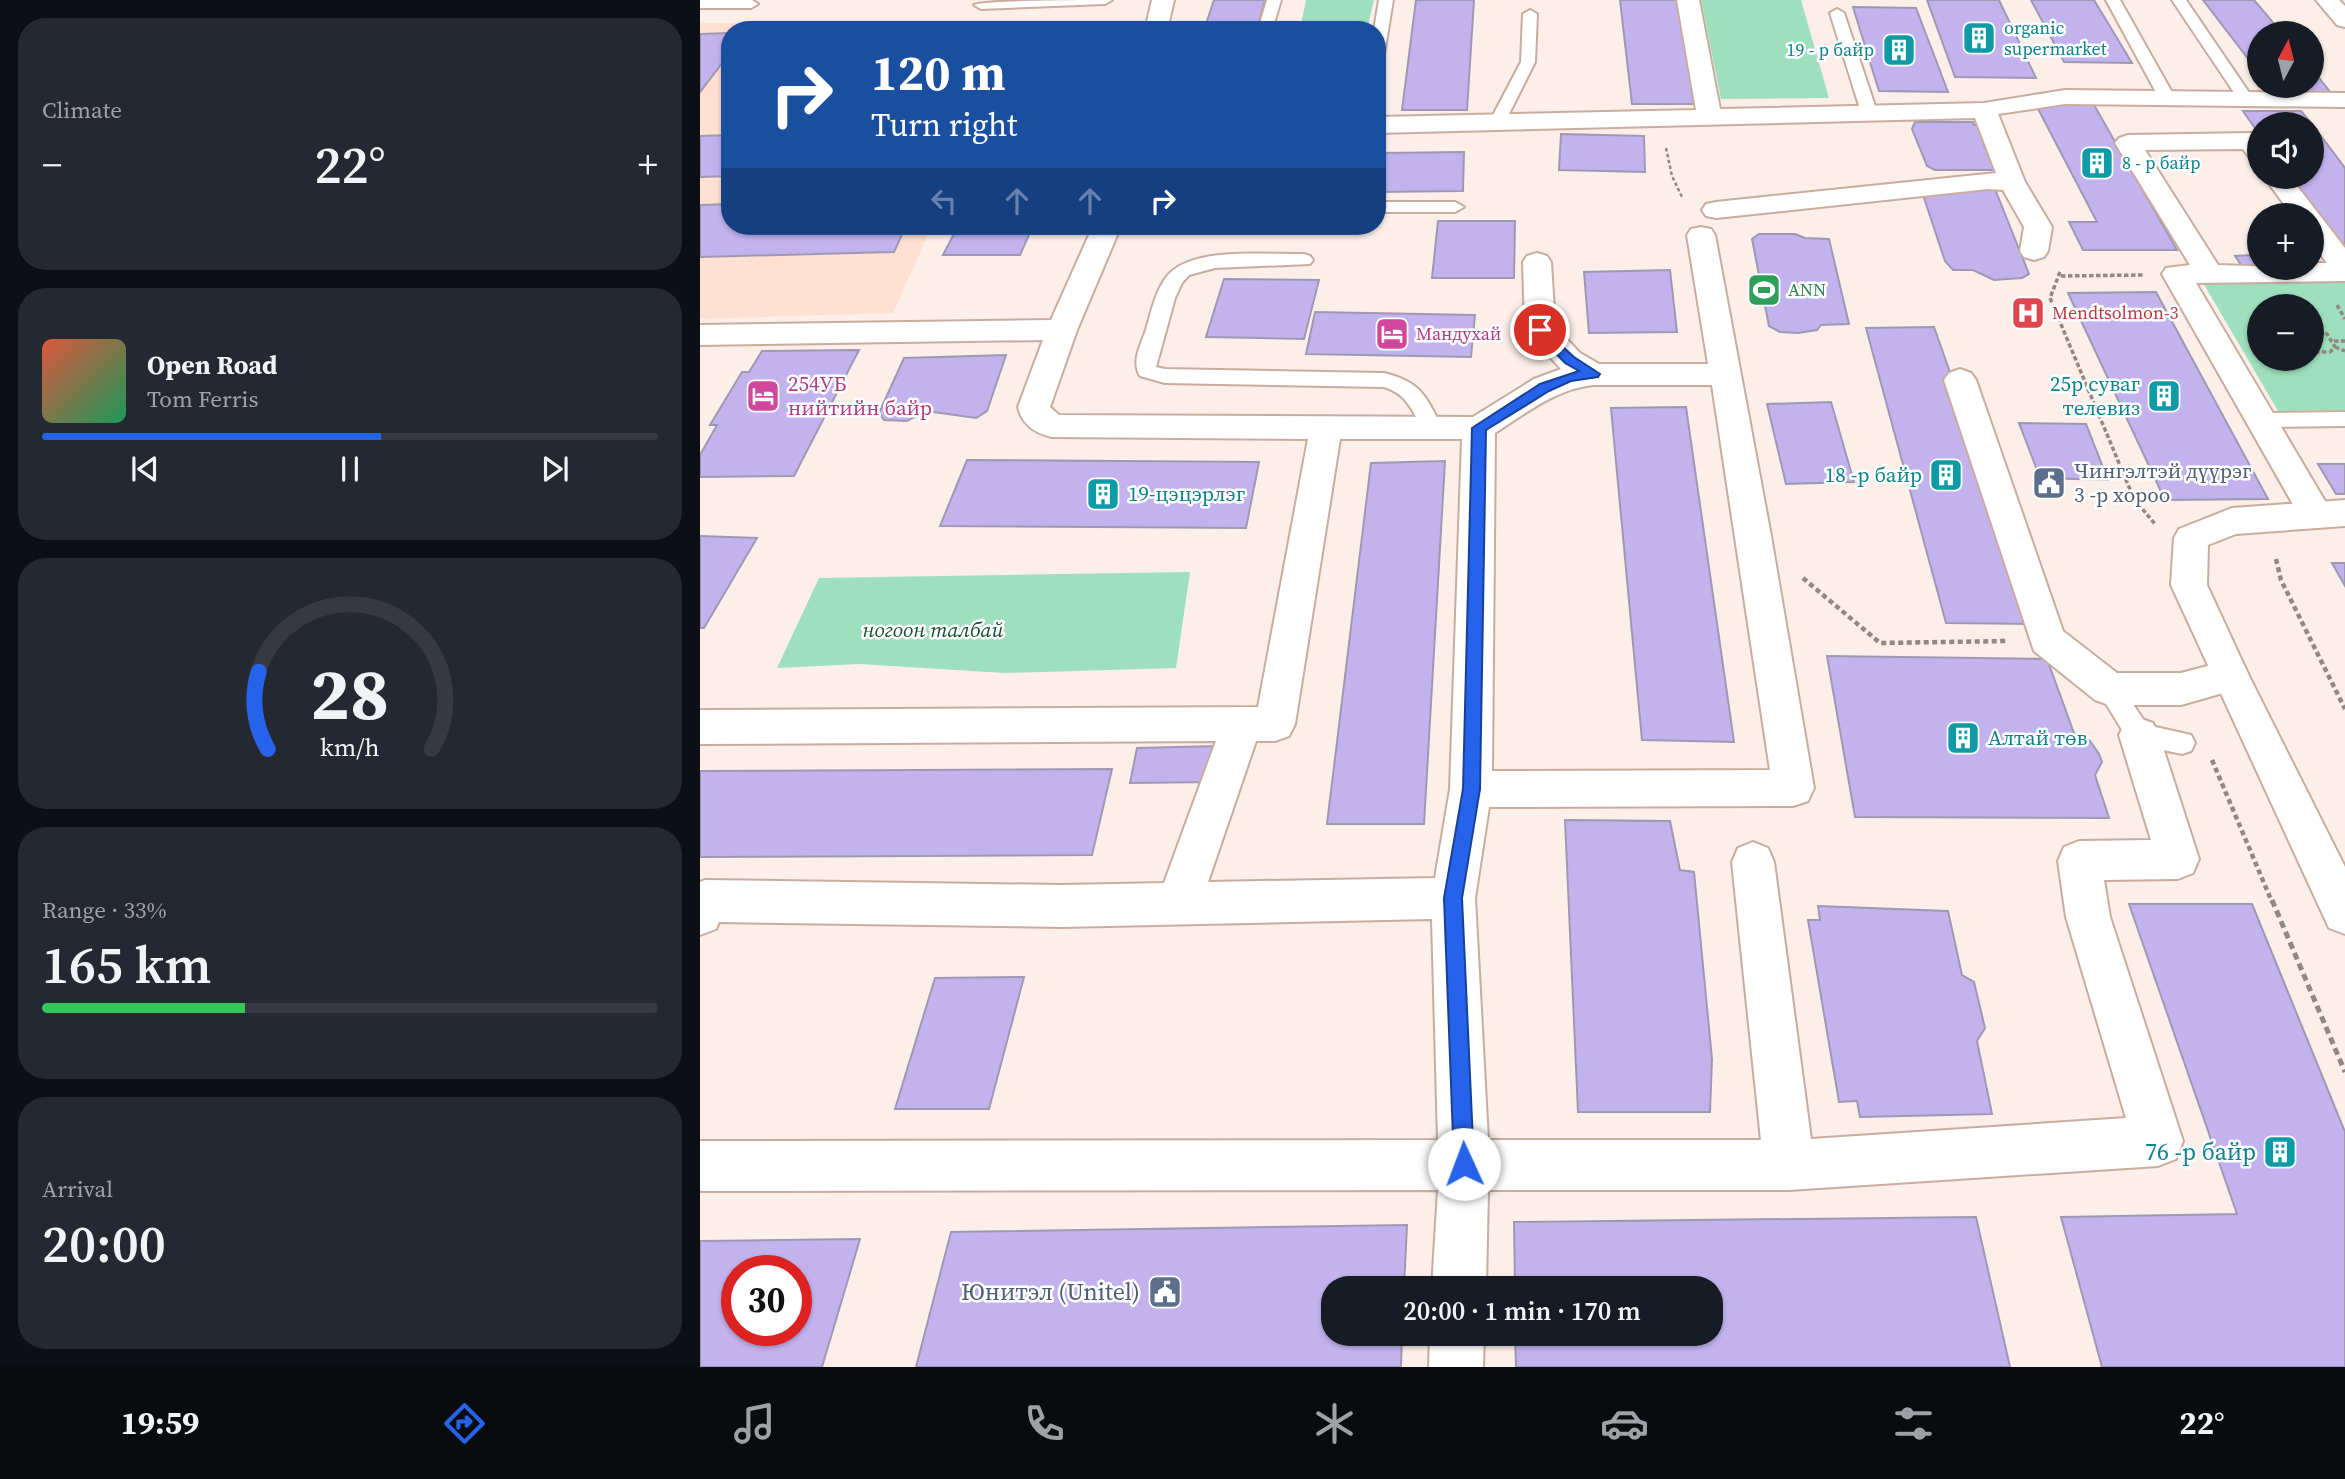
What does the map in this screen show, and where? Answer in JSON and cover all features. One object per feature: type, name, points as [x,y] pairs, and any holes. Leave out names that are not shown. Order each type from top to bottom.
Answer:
[{"type":"street","points":[[1158,21],[1163,0]]},
{"type":"street","points":[[1688,0],[1709,115]]},
{"type":"street","points":[[2327,0],[2345,20]]},
{"type":"street","points":[[1386,124],[1984,110],[2033,100],[2166,96],[2345,100]]},
{"type":"street","points":[[1984,110],[2012,182],[2038,227],[2034,251]]},
{"type":"street","points":[[2210,274],[2128,143],[2247,141]]},
{"type":"street","points":[[1716,210],[1988,181],[2012,182]]},
{"type":"street","points":[[2286,189],[2297,203]]},
{"type":"street","points":[[1103,235],[1062,330],[1034,407],[1036,415],[1052,426],[1479,428],[1545,387],[1569,377],[1593,374],[1724,374]]},
{"type":"street","points":[[1471,789],[1793,788],[1754,536],[1701,235]]},
{"type":"street","points":[[2176,274],[2341,279],[2324,246]]},
{"type":"street","points":[[1537,262],[1540,330],[1569,360],[1593,374]]},
{"type":"street","points":[[2176,274],[2262,420],[2330,513]]},
{"type":"street","points":[[700,335],[1062,330]]},
{"type":"street","points":[[1960,380],[2048,640],[2109,689],[2181,689],[2230,676]]},
{"type":"street","points":[[700,727],[1275,724],[1326,427]]},
{"type":"street","points":[[1459,1276],[1464,1164],[1453,898],[1471,789],[1479,428]]},
{"type":"street","points":[[2330,513],[2232,521],[2192,538],[2189,585],[2345,913]]},
{"type":"street","points":[[1178,904],[1241,725]]},
{"type":"street","points":[[700,1166],[1789,1165],[2158,1140],[2088,917],[2079,861],[2178,859],[2160,739]]},
{"type":"street","points":[[1753,862],[1789,1165]]},
{"type":"street","points":[[700,914],[705,901],[1062,906],[1453,898]]},
{"type":"street","points":[[1456,1367],[1457,1346]]},
{"type":"lane","points":[[981,5],[1105,0]]},
{"type":"lane","points":[[1268,21],[1274,0]]},
{"type":"lane","points":[[1383,21],[1386,0]]},
{"type":"lane","points":[[2113,0],[2166,96]]},
{"type":"lane","points":[[2179,0],[2244,97]]},
{"type":"lane","points":[[700,4],[751,4]]},
{"type":"lane","points":[[1837,13],[1869,112]]},
{"type":"lane","points":[[1499,121],[1528,62],[1530,14]]},
{"type":"lane","points":[[1386,207],[1455,207]]},
{"type":"lane","points":[[1304,260],[1213,262],[1186,269],[1174,279],[1145,363],[1147,371],[1165,376],[1384,380],[1404,384],[1415,397],[1432,428]]},
{"type":"lane","points":[[2262,420],[2345,419]]},
{"type":"lane","points":[[2109,689],[2160,739]]},
{"type":"path","points":[[1660,116],[1672,177],[1701,235]]},
{"type":"path","points":[[2059,267],[2061,276],[2050,298],[2134,499],[2155,523],[2192,538]]},
{"type":"path","points":[[2061,276],[2176,274]]},
{"type":"path","points":[[2341,279],[2345,320]]},
{"type":"path","points":[[2324,333],[2334,341],[2335,347]]},
{"type":"path","points":[[2334,341],[2345,341]]},
{"type":"path","points":[[2335,347],[2345,351]]},
{"type":"path","points":[[2324,352],[2330,352],[2335,347]]},
{"type":"path","points":[[1754,536],[1880,643],[2048,640]]},
{"type":"path","points":[[2264,556],[2276,559],[2281,580],[2345,709]]},
{"type":"path","points":[[2181,689],[2345,1072]]},
{"type":"shaded area","points":[[700,23],[721,23],[721,235],[928,235],[893,313],[700,319]]},
{"type":"green space","points":[[1306,0],[1374,0],[1369,21],[1302,21]]},
{"type":"green space","points":[[1701,0],[1801,0],[1829,98],[1721,99]]},
{"type":"green space","points":[[2345,280],[2345,410],[2278,411],[2255,371],[2324,371],[2324,294],[2247,294],[2247,358],[2202,281]]},
{"type":"green space","name":"ногоон талбай","points":[[1190,572],[1176,668],[1005,673],[859,664],[777,668],[819,578]]},
{"type":"building","points":[[1214,0],[1265,0],[1259,21],[1207,21]]},
{"type":"building","points":[[1416,0],[1474,0],[1467,110],[1402,110]]},
{"type":"building","points":[[1620,0],[1678,0],[1696,104],[1632,104]]},
{"type":"building","name":"organic supermarket","points":[[1927,0],[1999,0],[2036,78],[1955,77]]},
{"type":"building","points":[[2031,0],[2094,0],[2132,63],[2064,62]]},
{"type":"building","points":[[2203,0],[2254,0],[2272,21],[2247,21],[2247,57]]},
{"type":"building","name":"19 - р байр","points":[[1853,7],[1916,8],[1948,92],[1879,91]]},
{"type":"building","points":[[721,33],[721,65],[700,92],[700,34]]},
{"type":"building","points":[[2324,84],[2331,93],[2324,93]]},
{"type":"building","name":"8 - р байр","points":[[2036,105],[2094,105],[2177,250],[2083,250],[2069,222],[2097,222]]},
{"type":"building","points":[[2243,111],[2302,112],[2247,112],[2247,117]]},
{"type":"building","points":[[1915,122],[1973,122],[1974,125],[1982,125],[1988,140],[1983,141],[1985,148],[1992,149],[1998,166],[1994,170],[1935,170],[1927,166],[1912,129]]},
{"type":"building","points":[[1561,134],[1644,136],[1645,172],[1559,170]]},
{"type":"building","points":[[721,135],[721,176],[700,177],[700,136]]},
{"type":"building","points":[[2324,140],[2345,168],[2345,254],[2324,225],[2324,203],[2308,203],[2298,189],[2324,189]]},
{"type":"building","points":[[1464,152],[1463,191],[1386,192],[1386,153]]},
{"type":"building","points":[[1995,189],[2029,274],[2022,278],[1994,280],[1973,270],[1953,270],[1945,261],[1922,192]]},
{"type":"building","points":[[721,204],[721,235],[902,235],[894,252],[700,257],[700,205]]},
{"type":"building","points":[[1438,221],[1515,221],[1514,278],[1432,278]]},
{"type":"building","points":[[1759,234],[1795,234],[1805,238],[1829,239],[1849,324],[1821,325],[1817,330],[1798,333],[1780,332],[1769,326],[1752,239]]},
{"type":"building","points":[[953,235],[1029,235],[1020,255],[943,255]]},
{"type":"building","points":[[2247,255],[2247,266],[2242,266],[2235,256]]},
{"type":"building","points":[[1670,270],[1677,332],[1589,333],[1584,272]]},
{"type":"building","points":[[1224,279],[1319,280],[1304,339],[1206,337]]},
{"type":"building","name":"25р суваг телевиз","points":[[2156,292],[2268,499],[2165,500],[2068,293]]},
{"type":"building","name":"Мандухай","points":[[1315,312],[1475,315],[1471,357],[1306,354]]},
{"type":"building","name":"18 -р байр","points":[[1934,327],[2039,624],[1946,623],[1866,328]]},
{"type":"building","points":[[859,350],[794,476],[700,477],[700,455],[717,425],[710,425],[742,372],[749,372],[762,351]]},
{"type":"building","points":[[1006,355],[987,411],[976,418],[926,411],[907,421],[884,420],[879,413],[904,358]]},
{"type":"building","points":[[1831,402],[1854,482],[1786,484],[1767,404]]},
{"type":"building","points":[[1686,407],[1734,742],[1642,740],[1611,408]]},
{"type":"building","points":[[2019,423],[2086,424],[2108,480],[2040,478]]},
{"type":"building","name":"19-цэцэрлэг","points":[[967,460],[1259,462],[1246,528],[940,526]]},
{"type":"building","points":[[1445,461],[1424,824],[1327,824],[1371,463]]},
{"type":"building","points":[[2318,464],[2345,464],[2345,494],[2336,494]]},
{"type":"building","points":[[700,536],[757,538],[704,628],[700,628]]},
{"type":"building","points":[[2332,563],[2345,563],[2345,586]]},
{"type":"building","name":"Алтай төв","points":[[1827,656],[2047,659],[2074,733],[2090,741],[2099,754],[2102,762],[2095,775],[2109,818],[1855,817]]},
{"type":"building","points":[[1217,746],[1211,782],[1130,783],[1137,748]]},
{"type":"building","points":[[1112,769],[1092,855],[700,857],[700,771]]},
{"type":"building","points":[[1565,820],[1670,821],[1680,870],[1694,872],[1712,1059],[1710,1112],[1578,1112]]},
{"type":"building","name":"76 -р байр","points":[[2129,904],[2252,904],[2345,1132],[2345,1367],[2102,1367],[2061,1217],[2237,1214]]},
{"type":"building","points":[[1818,906],[1948,911],[1962,975],[1974,982],[1985,1028],[1977,1041],[1992,1114],[1860,1117],[1857,1101],[1839,1102],[1808,920],[1820,920]]},
{"type":"building","points":[[1024,977],[989,1109],[895,1109],[935,978]]},
{"type":"building","points":[[1976,1217],[2010,1367],[1516,1367],[1515,1346],[1723,1346],[1723,1276],[1515,1276],[1514,1222]]},
{"type":"building","points":[[1407,1225],[1405,1276],[1321,1276],[1321,1346],[1402,1346],[1401,1367],[916,1367],[951,1232]]},
{"type":"building","points":[[860,1239],[822,1367],[700,1367],[700,1241]]},
{"type":"place","name":"organic supermarket","points":[[1979,38]]},
{"type":"place","name":"19 - р байр","points":[[1899,50]]},
{"type":"place","name":"8 - р байр","points":[[2097,163]]},
{"type":"place","name":"ANN","points":[[1764,290]]},
{"type":"place","name":"Mendtsolmon-3","points":[[2028,313]]},
{"type":"place","name":"Мандухай","points":[[1392,334]]},
{"type":"place","name":"254УБ нийтийн байр","points":[[763,396]]},
{"type":"place","name":"25р суваг телевиз","points":[[2164,396]]},
{"type":"place","name":"18 -р байр","points":[[1946,475]]},
{"type":"place","name":"Чингэлтэй дүүрэг 3 -р хороо","points":[[2049,483]]},
{"type":"place","name":"19-цэцэрлэг","points":[[1103,494]]},
{"type":"place","name":"Алтай төв","points":[[1963,738]]},
{"type":"place","name":"76 -р байр","points":[[2280,1152]]},
{"type":"place","name":"Юнитэл (Unitel)","points":[[1165,1292]]},
{"type":"route","points":[[1464,1164],[1453,898],[1471,789],[1479,428],[1545,387],[1569,377],[1593,374],[1569,360],[1540,330]]}]
